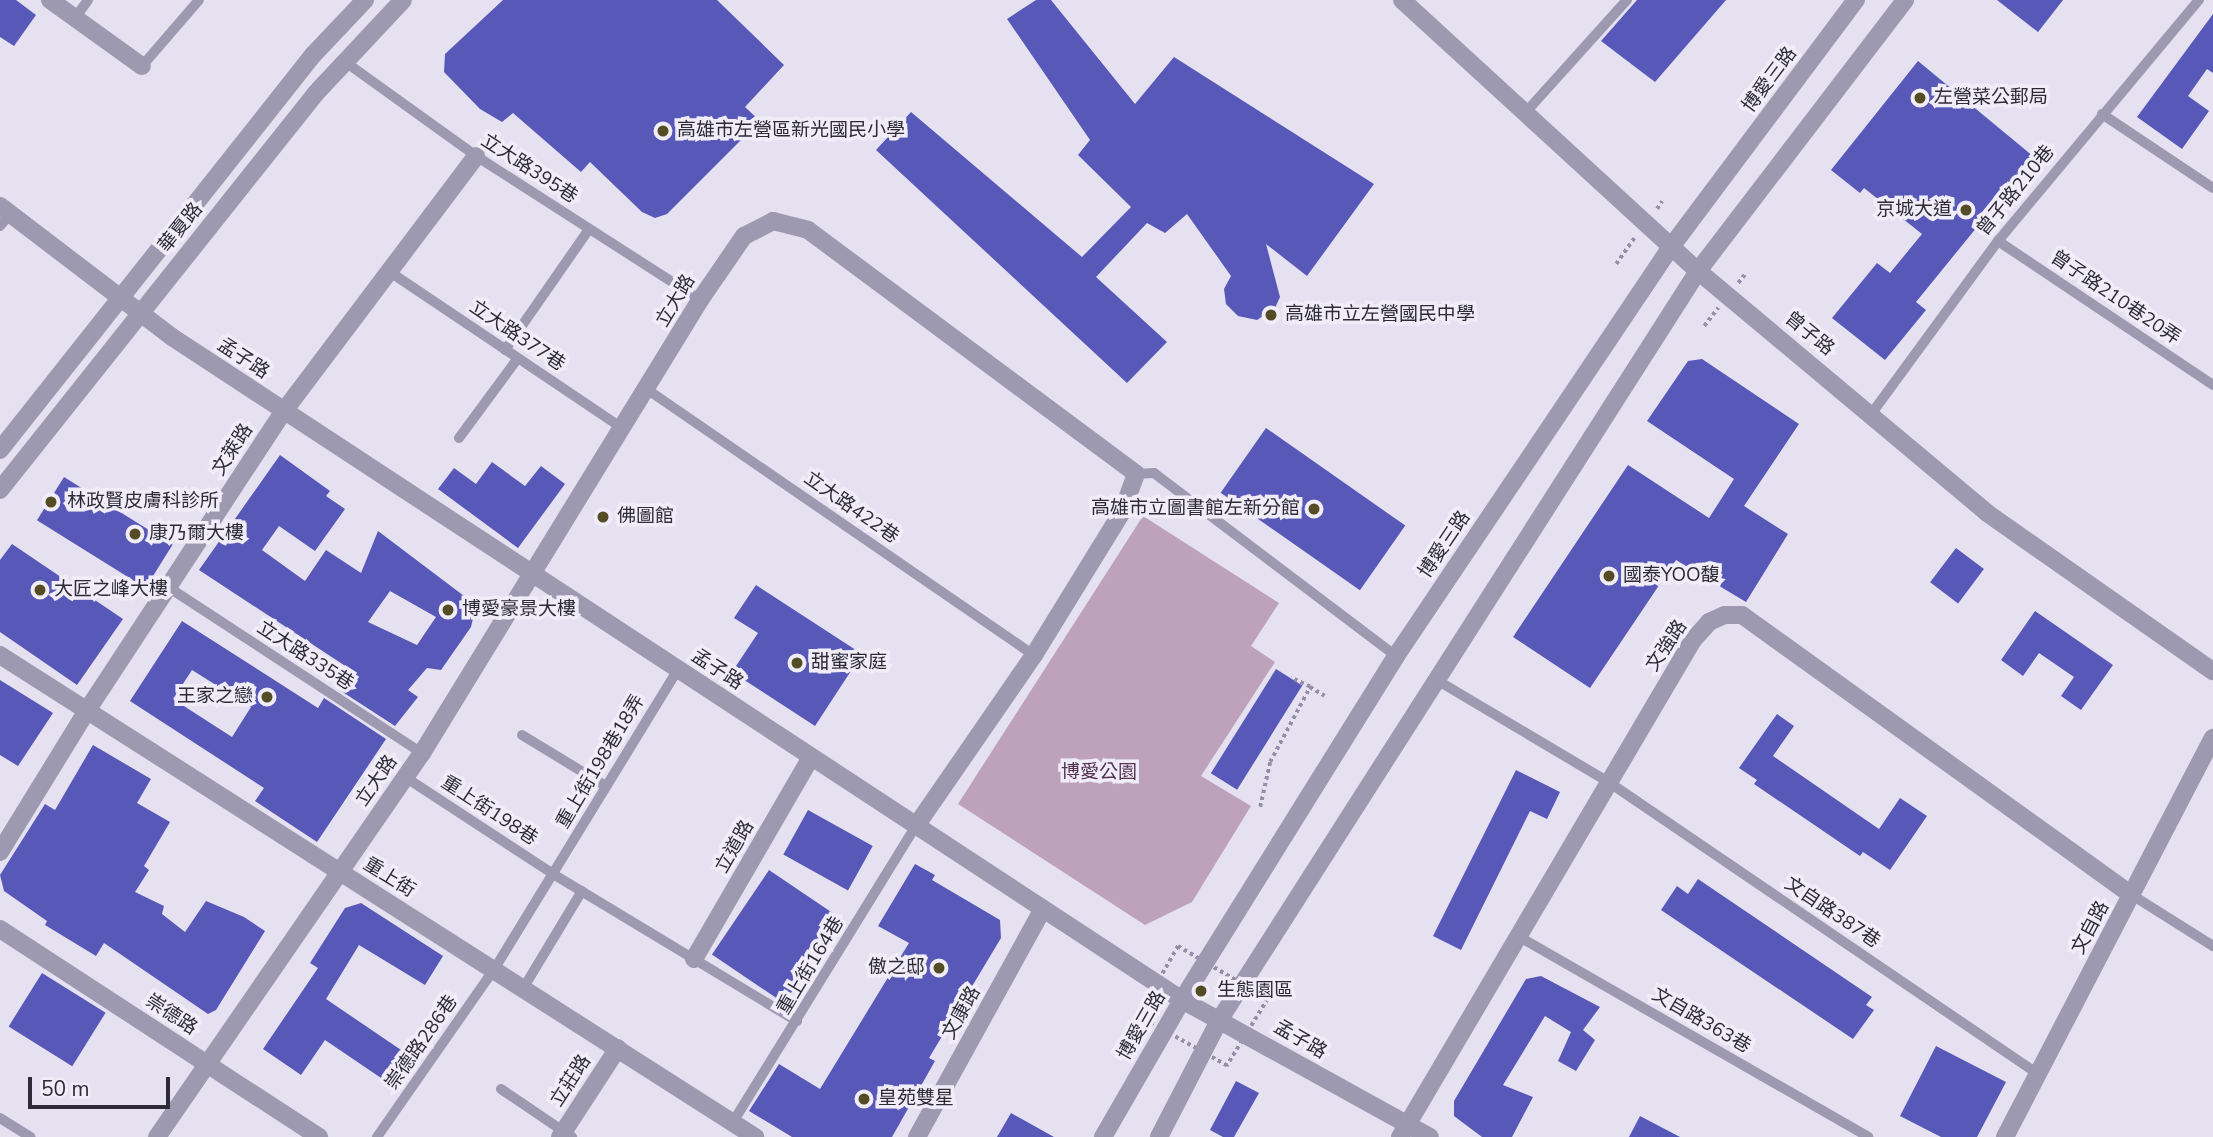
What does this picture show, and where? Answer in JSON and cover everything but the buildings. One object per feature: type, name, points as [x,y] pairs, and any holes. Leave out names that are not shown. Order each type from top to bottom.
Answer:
[{"type":"street","points":[[50,0],[142,66]]},
{"type":"street","name":"華夏路","points":[[0,450],[305,65],[365,0]]},
{"type":"street","name":"華夏路","points":[[0,490],[139,313],[344,61],[403,0]]},
{"type":"street","name":"曾子路","points":[[1402,0],[1698,271],[1872,413],[1987,513],[2213,671]]},
{"type":"street","name":"博愛三路","points":[[1103,1137],[1205,962],[1396,656],[1671,247],[1856,0]]},
{"type":"street","points":[[1166,1134],[1220,1019],[1698,271],[1905,0]]},
{"type":"street","name":"文萊路","points":[[0,852],[86,712],[284,411],[476,156]]},
{"type":"street","name":"孟子路","points":[[3,215],[139,313],[284,411],[1182,1000],[1220,1019],[1404,1131],[1430,1137]]},
{"type":"street","name":"立大路","points":[[158,1137],[422,753],[535,576],[700,300],[744,236],[773,221],[808,230],[1136,474]]},
{"type":"street","points":[[916,826],[1034,655],[1122,512],[1136,474]]},
{"type":"street","name":"文強路","points":[[1404,1131],[1607,781],[1693,640],[1709,622],[1742,615],[2132,895]]},
{"type":"street","name":"重上街","points":[[0,655],[339,872],[495,968],[755,1137]]},
{"type":"street","name":"文自路","points":[[2010,1135],[2038,1074],[2213,738]]},
{"type":"street","name":"立道路","points":[[694,959],[811,757]]},
{"type":"street","name":"文康路","points":[[917,1137],[1043,909]]},
{"type":"street","name":"崇德路","points":[[0,929],[319,1137]]},
{"type":"street","name":"立莊路","points":[[565,1135],[618,1048]]},
{"type":"lane","points":[[75,18],[88,0]]},
{"type":"lane","points":[[142,66],[199,0]]},
{"type":"lane","points":[[1526,112],[1627,0]]},
{"type":"lane","name":"曾子路210巷","points":[[1872,413],[1998,241],[2199,0]]},
{"type":"lane","name":"立大路395巷","points":[[344,61],[476,156],[700,300]]},
{"type":"lane","points":[[2102,114],[2213,188]]},
{"type":"lane","points":[[505,350],[589,229]]},
{"type":"lane","name":"曾子路210巷20弄","points":[[1998,241],[2213,385]]},
{"type":"lane","name":"立大路377巷","points":[[390,272],[625,429]]},
{"type":"lane","points":[[459,438],[518,358]]},
{"type":"lane","name":"立大路422巷","points":[[648,390],[1034,655]]},
{"type":"lane","points":[[1136,474],[1154,473],[1396,656]]},
{"type":"lane","name":"立大路335巷","points":[[168,587],[422,753]]},
{"type":"lane","name":"重上街198巷18弄","points":[[495,968],[678,669]]},
{"type":"lane","name":"文自路387巷","points":[[1435,679],[1607,781],[2038,1074]]},
{"type":"lane","points":[[522,735],[606,786]]},
{"type":"lane","name":"重上街198巷","points":[[405,777],[554,874]]},
{"type":"lane","name":"重上街164巷","points":[[733,1122],[916,826]]},
{"type":"lane","points":[[554,874],[797,1021]]},
{"type":"lane","points":[[524,987],[582,891]]},
{"type":"lane","points":[[2132,895],[2213,946]]},
{"type":"lane","name":"文自路363巷","points":[[1516,935],[1868,1137]]},
{"type":"lane","name":"崇德路286巷","points":[[377,1137],[495,968]]},
{"type":"lane","points":[[501,1089],[565,1135]]},
{"type":"lane","points":[[0,1118],[31,1137]]},
{"type":"path","points":[[1292,678],[1325,696]]},
{"type":"path","points":[[1260,807],[1270,762],[1310,687]]},
{"type":"path","points":[[1178,946],[1268,999]]},
{"type":"path","points":[[1138,1016],[1227,1066]]},
{"type":"green space","name":"博愛公園","points":[[1143,516],[1279,603],[1251,646],[1275,662],[1201,776],[1251,806],[1192,902],[1145,925],[958,804]]},
{"type":"place","name":"左營菜公郵局","points":[[1920,98]]},
{"type":"place","name":"高雄市左營區新光國民小學","points":[[663,131]]},
{"type":"place","name":"京城大道","points":[[1966,210]]},
{"type":"place","name":"高雄市立左營國民中學","points":[[1271,315]]},
{"type":"place","name":"林政賢皮膚科診所","points":[[51,502]]},
{"type":"place","name":"高雄市立圖書館左新分館","points":[[1314,509]]},
{"type":"place","name":"佛圖館","points":[[603,517]]},
{"type":"place","name":"康乃爾大樓","points":[[135,534]]},
{"type":"place","name":"國泰YOO馥","points":[[1609,576]]},
{"type":"place","name":"大匠之峰大樓","points":[[40,590]]},
{"type":"place","name":"博愛豪景大樓","points":[[448,610]]},
{"type":"place","name":"甜蜜家庭","points":[[797,663]]},
{"type":"place","name":"王家之戀","points":[[267,697]]},
{"type":"place","name":"傲之邸","points":[[939,968]]},
{"type":"place","name":"生態園區","points":[[1201,991]]},
{"type":"place","name":"皇苑雙星","points":[[864,1099]]}]
